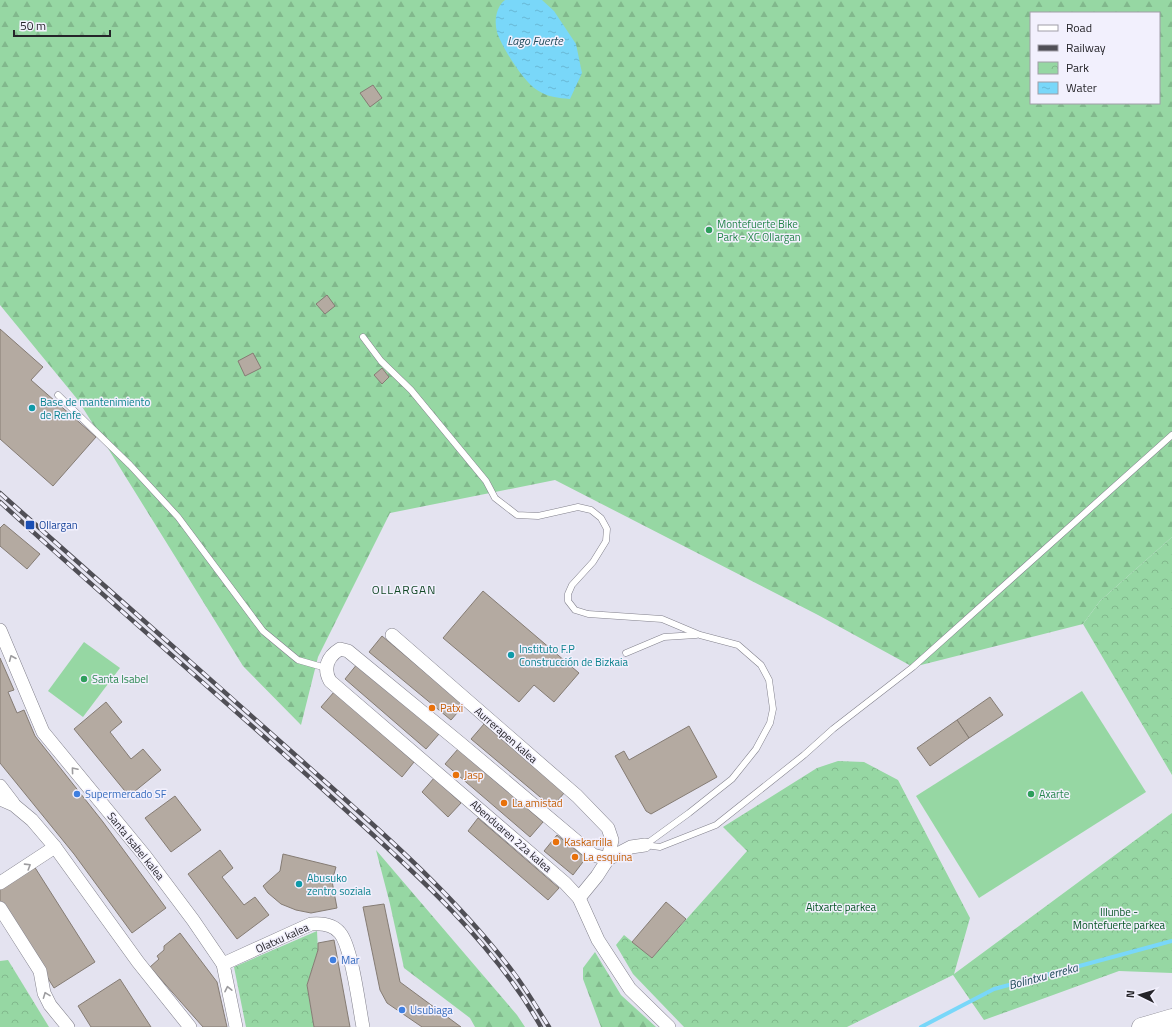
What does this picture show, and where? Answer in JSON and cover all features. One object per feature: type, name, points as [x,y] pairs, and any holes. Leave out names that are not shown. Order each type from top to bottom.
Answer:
[{"type":"street","name":"Santa Isabel kalea","points":[[0,630],[42,732],[145,856],[193,920],[223,964],[236,1027]]},
{"type":"street","name":"Aurrerapen kalea","points":[[392,635],[577,796],[608,828],[612,840],[608,859]]},
{"type":"street","points":[[326,668],[333,653],[340,649],[348,651],[460,742],[593,855],[608,859]]},
{"type":"street","name":"Abenduaren 22a kalea","points":[[326,668],[326,674],[330,681],[565,883],[579,898],[598,940],[630,989],[669,1027]]},
{"type":"street","points":[[0,786],[14,805],[32,820],[55,847],[138,962],[190,1027]]},
{"type":"street","points":[[0,799],[14,805]]},
{"type":"street","points":[[579,898],[597,876],[608,859],[631,847],[645,845]]},
{"type":"street","points":[[0,883],[55,847]]},
{"type":"street","points":[[0,908],[40,971],[44,994],[50,1005],[68,1027]]},
{"type":"street","name":"Olatxu kalea","points":[[223,964],[311,924],[317,923],[331,926],[340,933],[347,946],[363,1027]]},
{"type":"street","points":[[1141,1027],[1172,1018]]},
{"type":"lane","points":[[364,337],[381,361],[411,390],[486,481],[495,498],[517,515],[538,516],[578,507],[591,510],[601,518],[606,529],[606,541],[593,562],[572,585],[568,594],[568,601],[575,610],[588,614],[662,619],[700,635],[738,645],[761,665],[770,680],[773,710],[770,723],[756,749],[732,779],[645,845]]},
{"type":"lane","points":[[58,395],[130,465],[178,516],[263,631],[298,660],[326,668]]},
{"type":"lane","points":[[645,845],[660,847],[716,825],[804,755],[833,729],[913,667],[1172,434]]},
{"type":"lane","points":[[626,653],[664,637],[700,635]]},
{"type":"green space","points":[[0,0],[1172,0],[1172,537],[1100,601],[1083,624],[913,667],[818,615],[555,480],[390,513],[318,657],[301,725],[243,666],[78,400],[0,305]]},
{"type":"green space","points":[[1172,537],[1172,775],[1083,624],[1100,601]]},
{"type":"green space","name":"Santa Isabel","points":[[84,642],[120,668],[83,717],[48,691]]},
{"type":"green space","name":"Axarte","points":[[1082,691],[1146,792],[979,898],[916,796]]},
{"type":"green space","name":"Aitxarte parkea","points":[[838,761],[864,762],[898,780],[970,918],[954,974],[1172,813],[1172,973],[1119,971],[984,1020],[953,975],[847,1027],[684,1027],[633,974],[616,945],[624,935],[652,958],[747,851],[723,827],[817,768]]},
{"type":"green space","points":[[376,850],[517,1015],[525,1027],[475,1027],[470,1018],[404,968]]},
{"type":"green space","points":[[317,931],[318,950],[307,985],[314,1027],[246,1027],[234,967]]},
{"type":"green space","points":[[595,952],[621,995],[656,1027],[601,1027],[583,979],[583,968]]},
{"type":"green space","points":[[8,960],[49,1027],[0,1027],[0,961]]},
{"type":"water","name":"Lago Fuerte","points":[[505,0],[542,0],[554,11],[576,44],[582,73],[570,99],[549,96],[537,90],[526,80],[514,63],[503,46],[496,28],[498,10]]},
{"type":"building","points":[[373,85],[382,98],[370,107],[360,93]]},
{"type":"building","points":[[327,295],[335,306],[325,314],[316,304]]},
{"type":"building","name":"Base de mantenimiento de Renfe","points":[[0,329],[43,367],[31,380],[96,437],[53,486],[0,439]]},
{"type":"building","points":[[253,353],[261,368],[245,376],[238,361]]},
{"type":"building","points":[[382,368],[389,377],[382,384],[374,375]]},
{"type":"building","points":[[4,524],[40,554],[27,569],[0,546],[0,528]]},
{"type":"building","name":"Instituto F.P Construcción de Bizkaia","points":[[483,591],[579,673],[554,702],[534,685],[519,702],[443,638]]},
{"type":"building","points":[[382,636],[464,705],[451,720],[369,652]]},
{"type":"building","points":[[0,658],[14,690],[8,692],[17,713],[24,710],[35,736],[103,822],[166,908],[132,933],[74,854],[0,763]]},
{"type":"building","points":[[358,663],[439,734],[426,749],[345,679]]},
{"type":"building","points":[[334,692],[414,762],[402,777],[321,707]]},
{"type":"building","points":[[990,697],[1003,715],[969,738],[957,720]]},
{"type":"building","points":[[106,702],[122,722],[110,732],[131,759],[143,749],[161,770],[129,796],[74,729]]},
{"type":"building","points":[[957,720],[969,738],[930,766],[917,748]]},
{"type":"building","points":[[484,724],[565,792],[552,807],[471,739]]},
{"type":"building","points":[[689,726],[717,777],[651,814],[646,811],[615,756],[624,751],[629,760]]},
{"type":"building","points":[[458,749],[543,822],[530,837],[445,764]]},
{"type":"building","points":[[434,778],[461,803],[448,817],[422,792]]},
{"type":"building","points":[[175,796],[201,830],[171,852],[145,818]]},
{"type":"building","points":[[478,818],[559,888],[548,900],[468,831]]},
{"type":"building","points":[[557,835],[586,858],[573,875],[544,851]]},
{"type":"building","points":[[220,850],[233,868],[222,877],[244,905],[255,897],[269,915],[237,939],[188,874]]},
{"type":"building","name":"Abusuko zentro soziala","points":[[283,854],[336,867],[332,881],[337,908],[311,913],[296,910],[281,904],[268,893],[263,886],[280,871]]},
{"type":"building","points":[[34,866],[95,962],[54,988],[0,901],[0,887]]},
{"type":"building","points":[[666,902],[686,919],[652,958],[632,942]]},
{"type":"building","points":[[384,904],[400,982],[461,1027],[422,1027],[387,1003],[380,990],[363,907]]},
{"type":"building","points":[[180,933],[217,982],[227,1027],[203,1027],[150,967],[159,959],[157,956],[164,950],[164,946]]},
{"type":"building","points":[[334,940],[350,1027],[314,1027],[307,985],[318,950],[318,943]]},
{"type":"building","points":[[120,979],[151,1027],[91,1027],[78,1006]]},
{"type":"waterway","name":"Bolintxu erreka","points":[[921,1027],[994,989],[1172,941]]},
{"type":"railway","points":[[0,493],[379,830],[436,884],[463,912],[518,978],[549,1027]]},
{"type":"railway","points":[[0,502],[409,868],[468,928],[495,960],[520,993],[541,1027]]},
{"type":"place","name":"Montefuerte Bike Park - XC Ollargan","points":[[709,230]]},
{"type":"place","name":"Base de mantenimiento de Renfe","points":[[32,408]]},
{"type":"place","name":"Ollargan","points":[[30,525]]},
{"type":"place","name":"Instituto F.P Construcción de Bizkaia","points":[[511,655]]},
{"type":"place","name":"Santa Isabel","points":[[84,679]]},
{"type":"place","name":"Patxi","points":[[432,708]]},
{"type":"place","name":"Jasp","points":[[456,775]]},
{"type":"place","name":"Supermercado SF","points":[[77,794]]},
{"type":"place","name":"Axarte","points":[[1031,794]]},
{"type":"place","name":"La amistad","points":[[504,803]]},
{"type":"place","name":"Kaskarrilla","points":[[556,842]]},
{"type":"place","name":"La esquina","points":[[575,857]]},
{"type":"place","name":"Abusuko zentro soziala","points":[[299,884]]},
{"type":"place","name":"Mar","points":[[333,960]]},
{"type":"place","name":"Usubiaga","points":[[402,1010]]},
{"type":"district","name":"OLLARGAN","points":[[404,589]]},
{"type":"park label","name":"Illunbe - Montefuerte parkea","points":[[1119,918]]}]
